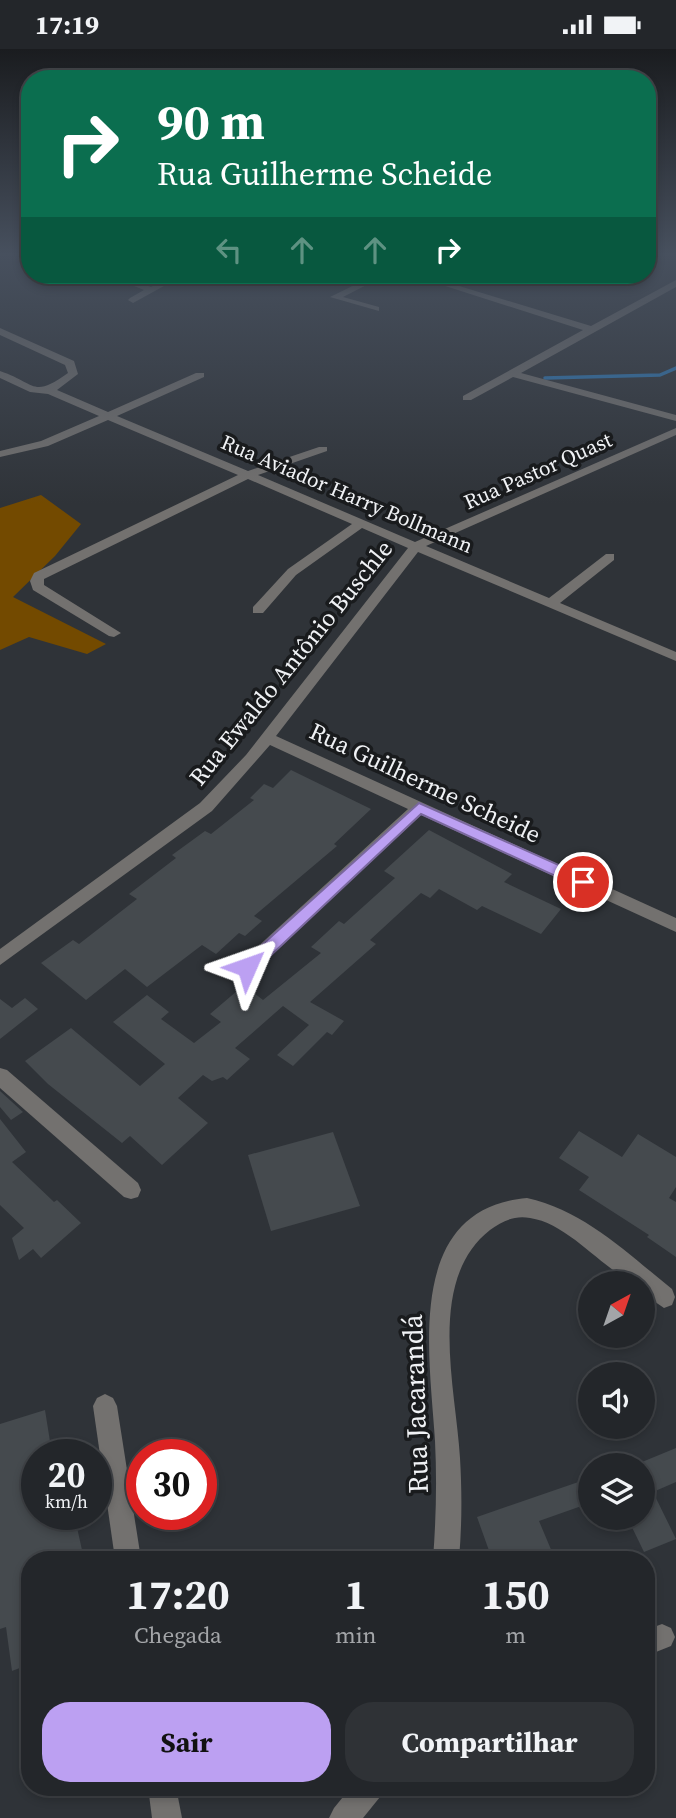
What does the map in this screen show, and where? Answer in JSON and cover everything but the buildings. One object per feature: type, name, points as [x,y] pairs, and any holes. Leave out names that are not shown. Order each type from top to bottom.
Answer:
[{"type":"street","points":[[19,339],[70,363],[73,375],[50,391]]},
{"type":"street","points":[[467,398],[573,339]]},
{"type":"street","points":[[511,373],[676,418]]},
{"type":"street","name":"Rua Aviador Harry Bollmann","points":[[0,374],[34,390],[50,391],[676,657]]},
{"type":"street","points":[[0,454],[44,444],[200,375]]},
{"type":"street","name":"Rua Pastor Quast","points":[[416,546],[676,431]]},
{"type":"street","points":[[114,633],[38,587],[36,581],[39,576],[248,475],[323,449]]},
{"type":"street","points":[[258,610],[292,572],[361,523]]},
{"type":"street","name":"Rua Ewaldo Antônio Buschle","points":[[0,958],[184,826],[233,780],[416,546]]},
{"type":"street","points":[[551,603],[610,557]]},
{"type":"street","name":"Rua Guilherme Scheide","points":[[267,738],[676,925]]},
{"type":"street","points":[[247,967],[419,808]]},
{"type":"street","points":[[0,1076],[131,1191]]},
{"type":"street","name":"Rua Jacarandá","points":[[446,1551],[449,1497],[438,1333],[446,1274],[461,1245],[482,1221],[502,1209],[526,1206],[548,1212],[570,1223],[664,1297]]},
{"type":"street","points":[[105,1406],[127,1551]]},
{"type":"street","points":[[163,1796],[167,1818]]},
{"type":"street","points":[[344,1818],[362,1796]]},
{"type":"shaded area","points":[[41,495],[81,524],[55,556],[13,597],[106,644],[87,654],[29,637],[0,650],[0,508]]},
{"type":"waterway","points":[[545,378],[660,375],[676,368]]},
{"type":"route","points":[[247,967],[419,808],[583,882]]}]
